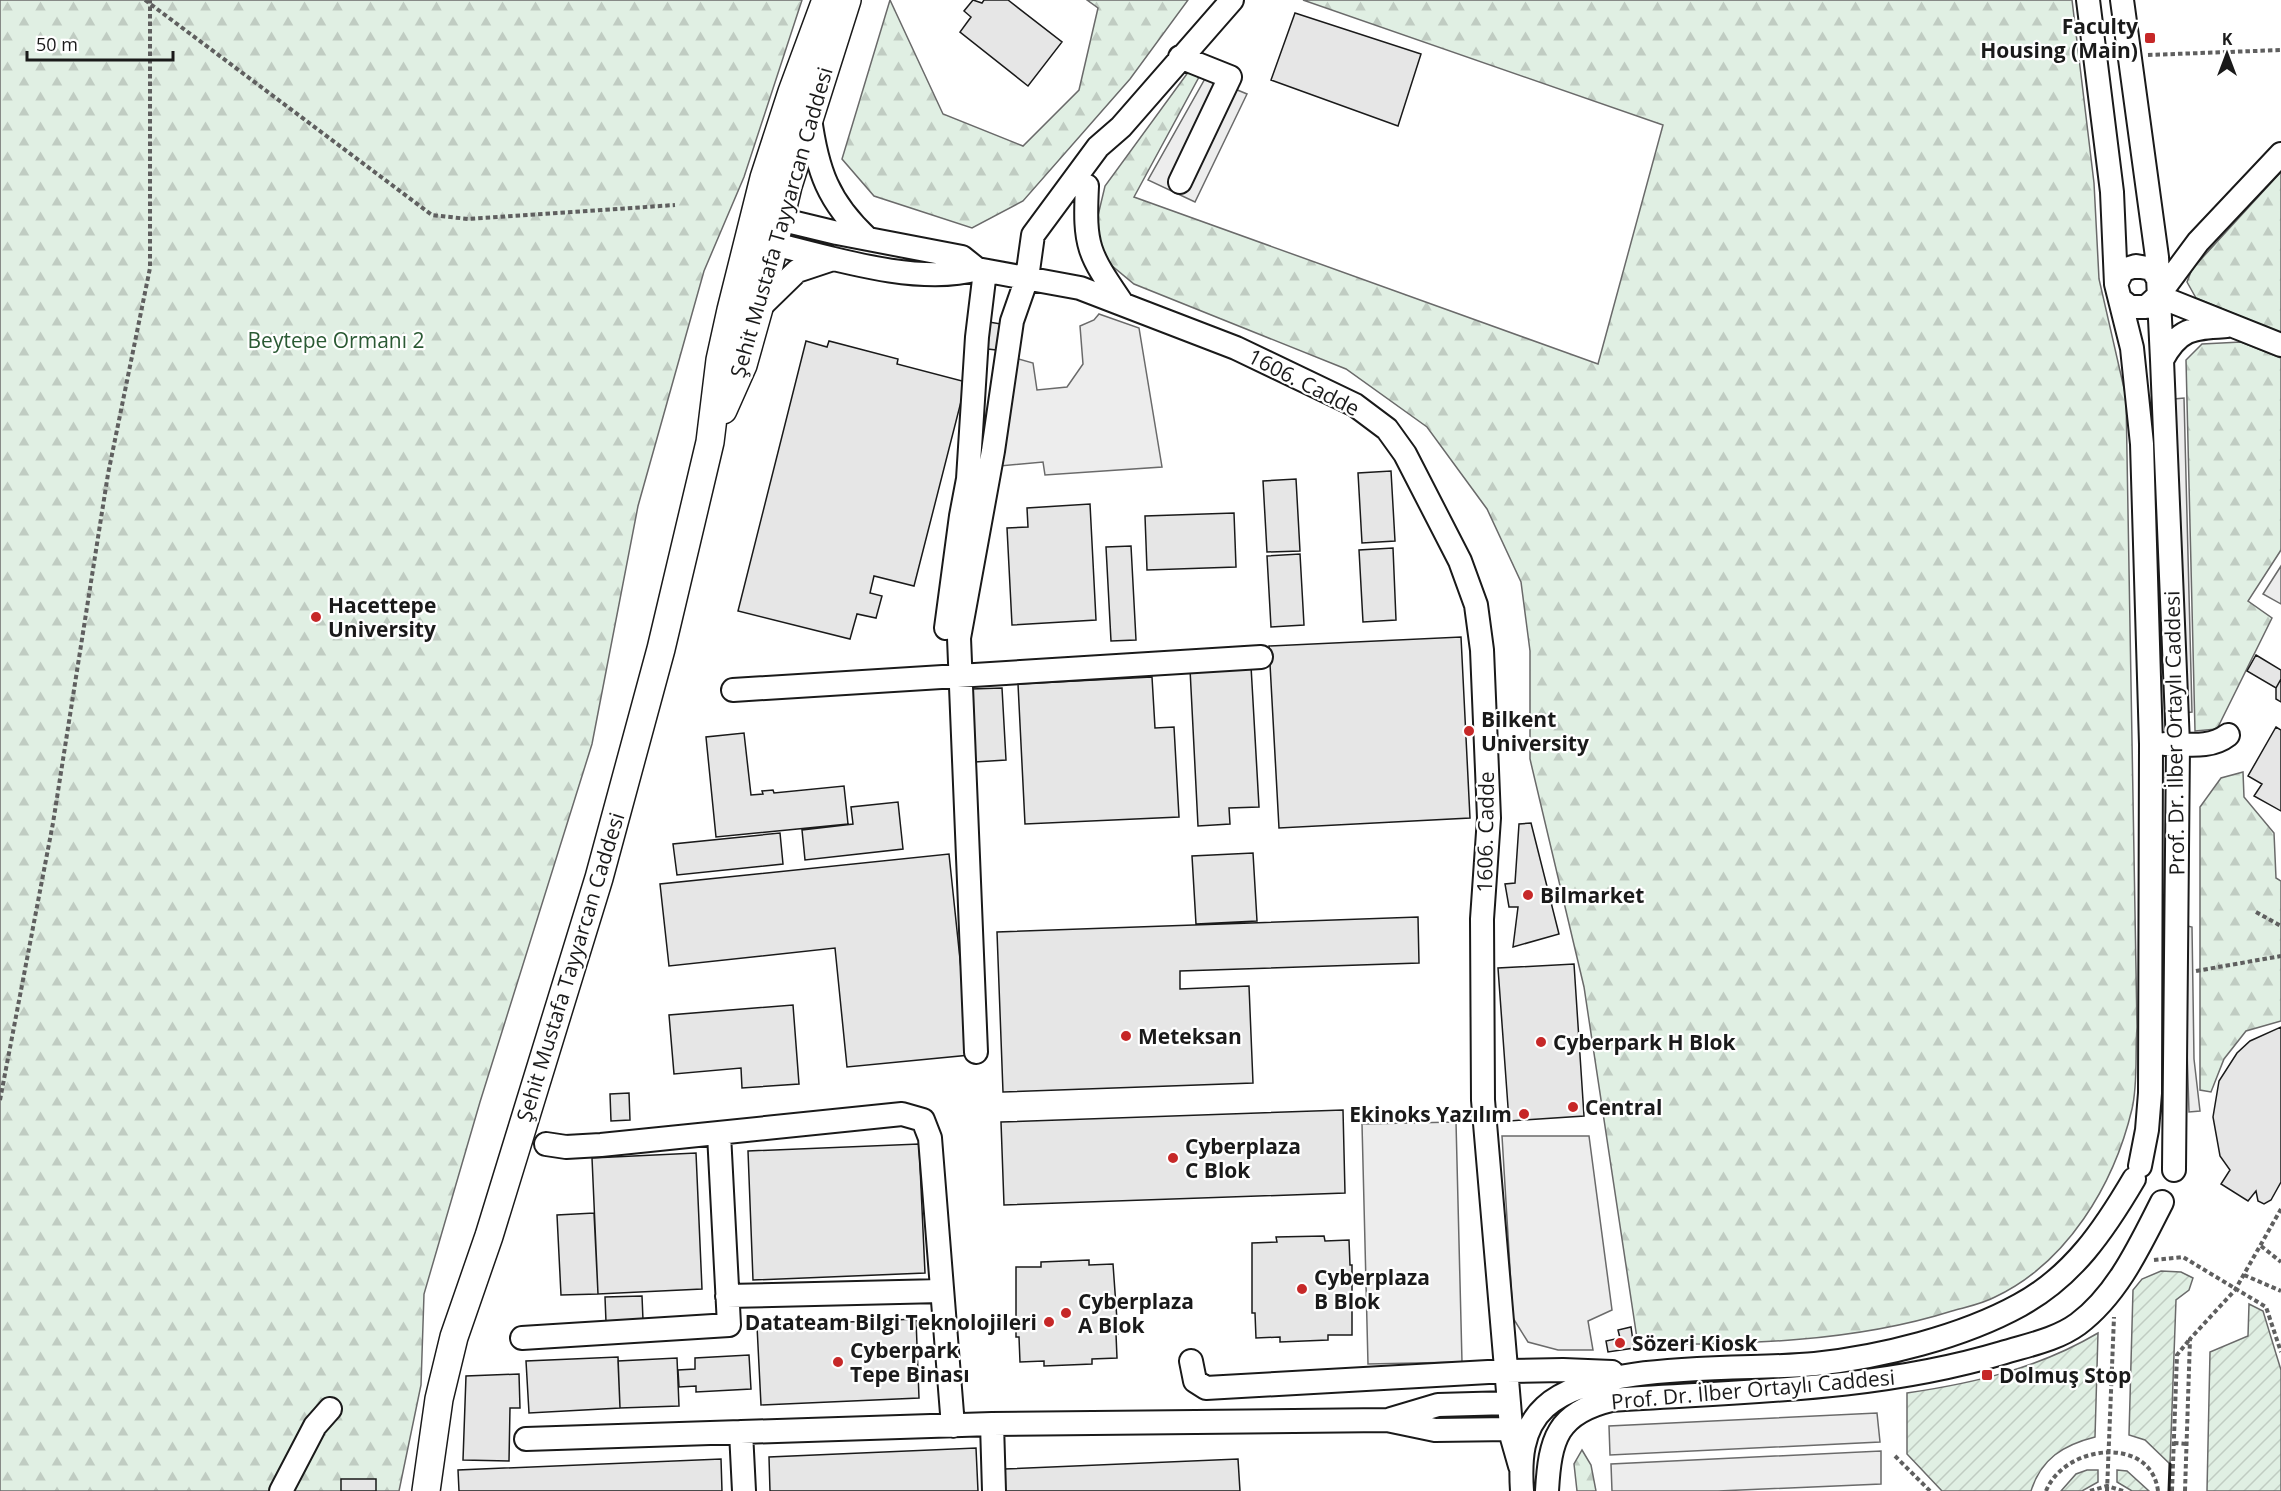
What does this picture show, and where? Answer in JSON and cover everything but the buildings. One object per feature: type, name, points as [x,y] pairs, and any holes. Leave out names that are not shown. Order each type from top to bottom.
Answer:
[{"type":"main road","name":"Şehit Mustafa Tayyarcan Caddesi","points":[[710,442],[743,365],[759,308],[764,229],[792,92],[826,0]]},
{"type":"main road","name":"Şehit Mustafa Tayyarcan Caddesi","points":[[426,1491],[439,1399],[454,1337],[489,1236],[599,878],[661,649],[710,442],[720,360],[764,229],[810,118],[847,0]]},
{"type":"street","points":[[976,1052],[958,674],[960,629],[993,451],[1012,321],[1027,278],[1033,235],[1098,147],[1121,127],[1232,0]]},
{"type":"street","name":"Prof. Dr. İlber Ortaylı Caddesi","points":[[1522,1491],[1520,1466],[1523,1445],[1531,1426],[1545,1407],[1562,1395],[1594,1383],[1632,1375],[1816,1364],[1869,1356],[1978,1325],[2045,1290],[2070,1269],[2100,1233],[2137,1172],[2147,1130],[2150,1093],[2151,744],[2142,444],[2132,348],[2118,291],[2112,192],[2088,0]]},
{"type":"street","name":"Prof. Dr. İlber Ortaylı Caddesi","points":[[1547,1491],[1549,1458],[1556,1434],[1569,1418],[1589,1406],[1611,1400],[1843,1386],[1962,1365],[2052,1338],[2078,1324],[2121,1277],[2163,1202],[2176,1189],[2174,1170],[2178,744],[2163,360],[2158,277],[2122,0]]},
{"type":"street","points":[[1179,182],[1230,77],[1180,57]]},
{"type":"street","points":[[810,118],[817,162],[825,185],[852,225],[868,239]]},
{"type":"street","points":[[1032,253],[1046,240],[1110,154],[1121,127]]},
{"type":"street","points":[[2158,277],[2179,265],[2281,154]]},
{"type":"street","points":[[1087,186],[1085,230],[1088,246],[1100,270],[1122,303]]},
{"type":"street","points":[[764,229],[868,239],[962,257],[981,270]]},
{"type":"street","points":[[764,229],[835,258],[882,268],[945,274],[981,270]]},
{"type":"street","points":[[2198,242],[2158,277],[2146,307],[2130,307],[2118,291],[2123,270],[2136,266],[2152,268],[2158,277],[2186,308],[2281,345]]},
{"type":"street","points":[[759,308],[797,271],[835,258]]},
{"type":"street","points":[[2179,265],[2175,281],[2177,295],[2186,308]]},
{"type":"street","points":[[958,674],[945,651],[946,616],[969,478],[981,270]]},
{"type":"street","name":"1606. Cadde","points":[[981,270],[1080,288],[1122,303],[1236,348],[1355,405],[1387,429],[1427,495],[1468,583],[1476,605],[1482,650],[1489,818],[1482,920],[1483,1100],[1511,1429],[1520,1466]]},
{"type":"street","points":[[2163,360],[2171,342],[2187,332],[2202,328],[2230,326]]},
{"type":"street","points":[[733,690],[958,674],[1261,657]]},
{"type":"street","points":[[2151,744],[2208,745],[2228,735]]},
{"type":"street","points":[[2150,918],[2177,917]]},
{"type":"street","points":[[546,1144],[566,1147],[719,1134],[902,1114],[923,1120],[930,1138],[953,1425]]},
{"type":"street","points":[[522,1338],[729,1325],[719,1134]]},
{"type":"street","points":[[2163,1202],[2155,1203],[2142,1198],[2137,1193],[2137,1172],[2158,1160],[2170,1165],[2174,1170]]},
{"type":"street","points":[[727,1296],[941,1291]]},
{"type":"street","points":[[1191,1361],[1195,1381],[1206,1388],[1506,1371],[1595,1370],[1632,1375]]},
{"type":"street","points":[[1387,1420],[1438,1405],[1509,1403]]},
{"type":"street","points":[[281,1491],[315,1425],[330,1409]]},
{"type":"street","points":[[526,1439],[992,1424],[1387,1420],[1435,1430],[1511,1429]]},
{"type":"street","points":[[992,1424],[994,1491]]},
{"type":"street","points":[[741,1432],[744,1491]]},
{"type":"path","points":[[145,0],[432,215],[468,219],[675,205]]},
{"type":"path","points":[[0,1100],[53,823],[108,474],[150,268],[150,2]]},
{"type":"path","points":[[2130,56],[2281,50]]},
{"type":"path","points":[[2256,912],[2281,926]]},
{"type":"path","points":[[2192,972],[2281,956]]},
{"type":"path","points":[[2172,1491],[2177,1354],[2235,1290],[2281,1209]]},
{"type":"path","points":[[2261,1246],[2281,1262]]},
{"type":"path","points":[[2107,1488],[2121,1277],[2145,1262],[2183,1257],[2266,1307],[2281,1352]]},
{"type":"path","points":[[2244,1275],[2281,1291]]},
{"type":"path","points":[[2185,1491],[2190,1339]]},
{"type":"path","points":[[2174,1443],[2187,1444]]},
{"type":"path","points":[[2046,1491],[2063,1466],[2076,1458],[2108,1453],[2130,1456],[2150,1468],[2158,1491]]},
{"type":"path","points":[[1895,1456],[1930,1491]]},
{"type":"path","points":[[2090,1491],[2107,1488],[2123,1491]]},
{"type":"green space","name":"Beytepe Ormanı 2","points":[[0,0],[802,0],[744,177],[704,271],[638,506],[592,744],[480,1102],[424,1294],[421,1385],[399,1491],[0,1491]]},
{"type":"green space","points":[[890,0],[943,114],[1023,146],[1079,90],[1098,8],[1087,0],[1188,0],[1130,79],[1023,201],[972,228],[874,196],[842,159]]},
{"type":"green space","points":[[1303,0],[2072,0],[2094,183],[2099,279],[2126,397],[2136,1079],[2132,1109],[2124,1138],[2100,1193],[2084,1219],[2044,1264],[2021,1282],[1995,1297],[1985,1302],[1914,1322],[1836,1336],[1717,1344],[1638,1345],[1584,987],[1530,759],[1530,651],[1521,582],[1487,509],[1427,427],[1346,369],[1134,284],[1105,260],[1096,224],[1105,186],[1189,71],[1199,77],[1134,197],[1598,364],[1663,125]]},
{"type":"green space","points":[[2281,172],[2281,333],[2196,298],[2187,282],[2192,269]]},
{"type":"green space","points":[[2241,342],[2281,358],[2281,550],[2248,601],[2272,618],[2217,729],[2195,731],[2186,360],[2202,344]]},
{"type":"green space","points":[[2243,772],[2244,797],[2274,833],[2276,878],[2281,881],[2281,1021],[2246,1031],[2224,1059],[2211,1092],[2200,1090],[2200,807],[2221,778]]},
{"type":"green space","points":[[2161,1271],[2181,1272],[2193,1278],[2189,1290],[2176,1300],[2170,1464],[2145,1440],[2129,1435],[2133,1290],[2142,1279]]},
{"type":"green space","points":[[2249,1304],[2263,1311],[2281,1370],[2281,1491],[2207,1491],[2210,1352],[2248,1336]]},
{"type":"green space","points":[[2098,1333],[2095,1437],[2073,1444],[2055,1455],[2041,1470],[2031,1491],[1942,1491],[1907,1454],[1907,1393],[1982,1379],[2030,1365]]},
{"type":"green space","points":[[1582,1450],[1591,1465],[1596,1491],[1577,1491],[1574,1464]]},
{"type":"green space","points":[[2087,1470],[2098,1470],[2098,1482],[2082,1491],[2061,1491],[2076,1474]]},
{"type":"green space","points":[[2117,1470],[2127,1471],[2149,1491],[2132,1491],[2117,1482]]},
{"type":"shaded area","points":[[1206,77],[1247,94],[1195,202],[1148,180]]},
{"type":"shaded area","points":[[1099,314],[1139,328],[1162,467],[1045,475],[1043,462],[1000,466],[1008,356],[1033,363],[1037,390],[1067,387],[1083,364],[1080,326],[1094,320]]},
{"type":"shaded area","points":[[2184,398],[2192,712],[2185,713],[2174,399]]},
{"type":"shaded area","points":[[2281,566],[2281,604],[2263,594]]},
{"type":"shaded area","points":[[2183,925],[2192,927],[2194,1059],[2200,1111],[2189,1112]]},
{"type":"shaded area","points":[[1456,1122],[1462,1362],[1368,1364],[1362,1124]]},
{"type":"shaded area","points":[[1502,1136],[1589,1136],[1612,1310],[1588,1321],[1593,1350],[1558,1350],[1528,1342],[1513,1318]]},
{"type":"shaded area","points":[[1877,1413],[1880,1442],[1610,1455],[1609,1426]]},
{"type":"shaded area","points":[[1881,1451],[1881,1484],[1718,1491],[1612,1491],[1611,1464]]},
{"type":"wall","points":[[2169,1491],[2170,1464]]},
{"type":"place","name":"Faculty Housing (Main)","points":[[2150,38]]},
{"type":"place","name":"Hacettepe University","points":[[316,617]]},
{"type":"place","name":"Bilkent University","points":[[1469,731]]},
{"type":"place","name":"Bilmarket","points":[[1528,895]]},
{"type":"place","name":"Meteksan","points":[[1126,1036]]},
{"type":"place","name":"Cyberpark H Blok","points":[[1541,1042]]},
{"type":"place","name":"Central","points":[[1573,1107]]},
{"type":"place","name":"Ekinoks Yazılım","points":[[1524,1114]]},
{"type":"place","name":"Cyberplaza C Blok","points":[[1173,1158]]},
{"type":"place","name":"Cyberplaza B Blok","points":[[1302,1289]]},
{"type":"place","name":"Cyberplaza A Blok","points":[[1066,1313]]},
{"type":"place","name":"Datateam Bilgi Teknolojileri","points":[[1049,1322]]},
{"type":"place","name":"Sözeri Kiosk","points":[[1620,1343]]},
{"type":"place","name":"Cyberpark Tepe Binası","points":[[838,1362]]},
{"type":"place","name":"Dolmuş Stop","points":[[1987,1375]]}]
